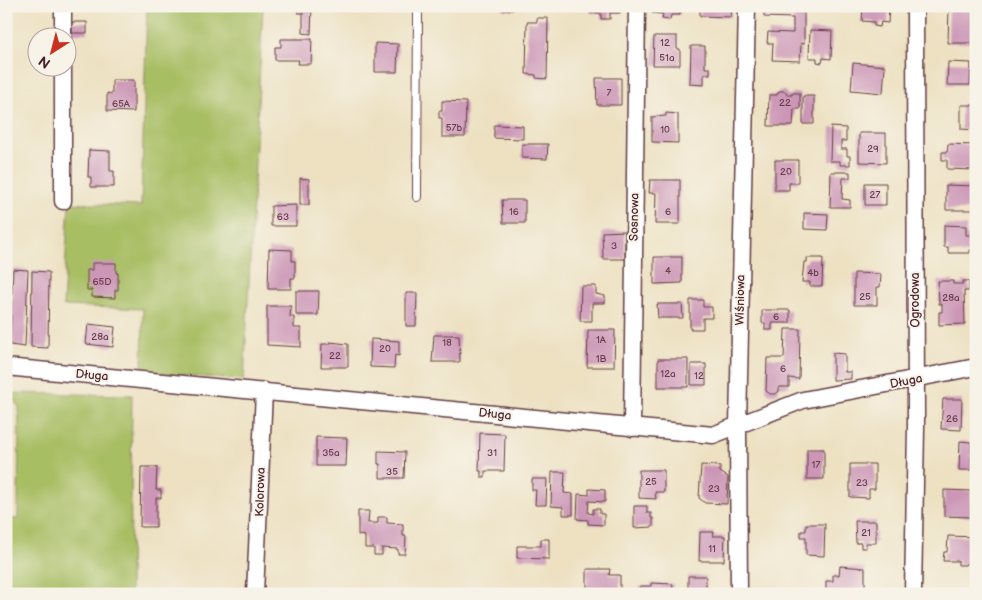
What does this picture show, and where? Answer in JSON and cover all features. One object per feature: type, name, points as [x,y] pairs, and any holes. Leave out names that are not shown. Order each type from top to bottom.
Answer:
[{"type":"street","points":[[63,6],[63,28]]},
{"type":"street","name":"Sosnowa","points":[[632,428],[637,6]]},
{"type":"street","name":"Wiśniowa","points":[[739,594],[738,425],[747,6]]},
{"type":"street","name":"Ogrodowa","points":[[913,594],[916,428],[915,6]]},
{"type":"street","points":[[63,78],[63,201]]},
{"type":"street","name":"Długa","points":[[6,367],[264,390],[713,435],[804,400],[976,367]]},
{"type":"street","name":"Kolorowa","points":[[255,594],[264,390]]},
{"type":"lane","points":[[417,197],[418,6]]},
{"type":"green space","points":[[147,6],[263,6],[244,380],[142,372],[143,309],[63,306],[69,203],[141,206]]},
{"type":"green space","points":[[7,393],[132,395],[130,594],[6,594],[6,519],[18,519],[19,407]]},
{"type":"building","points":[[298,6],[312,6],[311,34],[303,33],[303,13],[298,13]]},
{"type":"building","points":[[503,6],[513,6],[513,10],[503,10]]},
{"type":"building","points":[[590,6],[620,6],[620,13],[610,13],[610,19],[601,19],[601,13],[590,13]]},
{"type":"building","points":[[652,6],[680,6],[680,15],[671,15],[670,20],[662,19],[663,14],[652,13]]},
{"type":"building","points":[[700,6],[732,6],[731,17],[700,16]]},
{"type":"building","points":[[764,6],[804,6],[804,44],[801,43],[800,61],[772,60],[773,43],[767,43],[768,32],[793,33],[793,18],[764,17]]},
{"type":"building","points":[[863,6],[889,6],[888,23],[881,22],[880,27],[874,26],[874,22],[862,21]]},
{"type":"building","points":[[949,6],[976,6],[976,43],[948,43]]},
{"type":"building","points":[[537,18],[548,18],[547,79],[536,78],[536,75],[526,74],[527,22],[537,22]]},
{"type":"building","points":[[72,22],[87,22],[87,33],[78,33],[78,28],[72,28]]},
{"type":"building","points":[[810,30],[832,31],[831,59],[823,58],[822,63],[817,62],[817,58],[809,58]]},
{"type":"building","points":[[654,36],[677,36],[677,49],[680,49],[680,65],[653,65]]},
{"type":"building","points":[[281,39],[312,39],[311,64],[298,64],[299,60],[275,60],[275,47],[281,47]]},
{"type":"building","points":[[375,43],[398,44],[397,72],[375,72]]},
{"type":"building","points":[[691,46],[705,46],[705,68],[710,68],[710,74],[704,74],[704,85],[690,84]]},
{"type":"building","points":[[948,62],[971,63],[970,85],[947,85]]},
{"type":"building","points":[[853,63],[885,66],[883,93],[851,90]]},
{"type":"building","points":[[596,78],[621,78],[621,105],[597,105]]},
{"type":"building","points":[[112,80],[134,80],[134,112],[107,111],[107,93],[112,94]]},
{"type":"building","points":[[779,91],[785,91],[787,95],[800,93],[800,109],[794,109],[793,126],[768,126],[769,95],[777,95]]},
{"type":"building","points":[[803,96],[814,96],[814,124],[803,124]]},
{"type":"building","points":[[442,101],[466,102],[465,137],[442,137],[442,118],[439,118],[439,111],[442,111]]},
{"type":"building","points":[[961,105],[976,105],[976,130],[961,129]]},
{"type":"building","points":[[666,113],[678,114],[678,143],[652,142],[652,117],[666,116]]},
{"type":"building","points":[[494,125],[523,126],[523,139],[494,138]]},
{"type":"building","points":[[831,127],[846,128],[846,141],[841,141],[841,149],[847,149],[847,156],[850,156],[850,165],[840,165],[840,161],[830,161]]},
{"type":"building","points":[[859,133],[886,133],[886,163],[859,162]]},
{"type":"building","points":[[522,144],[548,144],[547,159],[522,158]]},
{"type":"building","points":[[948,144],[975,145],[974,170],[947,169],[947,160],[942,160],[942,152],[947,152]]},
{"type":"building","points":[[89,150],[110,151],[110,171],[114,171],[114,187],[91,187],[91,177],[88,177]]},
{"type":"building","points":[[775,160],[798,160],[798,183],[789,183],[789,190],[775,190]]},
{"type":"building","points":[[831,172],[850,172],[850,178],[843,178],[842,199],[850,200],[850,207],[830,207]]},
{"type":"building","points":[[6,177],[9,177],[9,208],[6,208]]},
{"type":"building","points":[[300,178],[309,179],[309,205],[300,205]]},
{"type":"building","points":[[650,180],[680,180],[680,224],[655,224],[656,193],[649,193]]},
{"type":"building","points":[[865,183],[886,183],[886,205],[865,205]]},
{"type":"building","points":[[946,185],[974,186],[974,210],[946,210]]},
{"type":"building","points":[[502,200],[525,200],[525,223],[503,223]]},
{"type":"building","points":[[296,205],[296,226],[271,226],[271,206]]},
{"type":"building","points":[[804,213],[828,214],[827,230],[804,229]]},
{"type":"building","points":[[944,225],[966,226],[966,235],[976,235],[976,250],[970,250],[970,253],[948,253],[948,247],[944,247]]},
{"type":"building","points":[[625,231],[625,259],[603,259],[602,232]]},
{"type":"building","points":[[269,249],[292,250],[292,261],[295,261],[295,278],[291,278],[291,289],[268,289]]},
{"type":"building","points":[[654,257],[682,257],[682,283],[654,284]]},
{"type":"building","points":[[807,258],[823,258],[822,286],[810,286],[810,282],[802,282],[804,262],[807,262]]},
{"type":"building","points":[[92,263],[116,263],[118,290],[115,290],[115,298],[92,297],[92,290],[87,290],[87,270],[92,270]]},
{"type":"building","points":[[13,269],[28,270],[25,347],[10,345]]},
{"type":"building","points":[[32,271],[49,272],[48,348],[31,347]]},
{"type":"building","points":[[854,273],[881,274],[880,287],[877,287],[877,305],[854,305]]},
{"type":"building","points":[[938,281],[953,281],[953,284],[963,284],[963,281],[969,281],[969,291],[964,291],[965,324],[939,325],[939,312],[942,312],[942,304],[939,304]]},
{"type":"building","points":[[581,286],[596,286],[596,294],[605,296],[605,303],[592,303],[592,321],[580,321]]},
{"type":"building","points":[[296,291],[319,291],[318,315],[296,315]]},
{"type":"building","points":[[406,293],[417,293],[416,326],[406,326]]},
{"type":"building","points":[[690,300],[703,300],[703,307],[712,307],[712,318],[703,318],[703,329],[690,329]]},
{"type":"building","points":[[657,304],[682,304],[683,318],[658,318]]},
{"type":"building","points":[[267,306],[291,306],[290,317],[294,317],[294,328],[301,328],[301,347],[267,345]]},
{"type":"building","points":[[762,310],[790,310],[790,323],[772,323],[772,330],[765,330],[765,323],[762,323]]},
{"type":"building","points":[[88,324],[115,327],[113,347],[86,344]]},
{"type":"building","points":[[785,329],[800,329],[799,379],[789,378],[789,387],[779,387],[779,391],[776,394],[770,394],[766,391],[767,358],[784,358]]},
{"type":"building","points":[[588,330],[615,330],[614,367],[587,367]]},
{"type":"building","points":[[434,335],[459,335],[460,362],[432,362]]},
{"type":"building","points":[[371,339],[399,341],[399,356],[395,355],[394,368],[370,367]]},
{"type":"building","points":[[330,342],[348,344],[348,367],[321,367],[322,344],[330,344]]},
{"type":"building","points":[[833,353],[845,354],[845,372],[851,372],[851,379],[833,380]]},
{"type":"building","points":[[658,359],[688,359],[688,387],[658,387]]},
{"type":"building","points":[[691,364],[706,364],[706,385],[691,385]]},
{"type":"building","points":[[943,399],[962,399],[961,430],[941,429]]},
{"type":"building","points":[[480,433],[505,434],[504,471],[485,471],[485,477],[481,477],[481,471],[479,471]]},
{"type":"building","points":[[316,437],[347,438],[346,466],[316,466]]},
{"type":"building","points":[[960,441],[971,442],[971,470],[959,470]]},
{"type":"building","points":[[807,449],[824,449],[824,479],[807,479]]},
{"type":"building","points":[[378,451],[405,452],[404,478],[380,478]]},
{"type":"building","points":[[850,464],[875,464],[875,489],[869,489],[869,498],[850,497]]},
{"type":"building","points":[[701,465],[720,466],[720,472],[728,477],[727,504],[705,503],[699,498]]},
{"type":"building","points":[[141,467],[157,467],[156,490],[161,490],[161,498],[156,498],[156,527],[140,527]]},
{"type":"building","points":[[639,470],[664,470],[664,492],[655,492],[656,499],[639,498]]},
{"type":"building","points":[[552,472],[565,472],[564,493],[573,494],[573,515],[563,515],[563,507],[551,506]]},
{"type":"building","points":[[532,479],[547,479],[546,505],[535,505],[536,490],[532,490]]},
{"type":"building","points":[[589,489],[605,490],[605,502],[589,501],[588,513],[593,514],[593,509],[600,509],[600,514],[604,514],[604,525],[588,524],[588,520],[577,519],[578,494],[589,495]]},
{"type":"building","points":[[944,490],[971,491],[971,517],[944,516]]},
{"type":"building","points":[[634,506],[647,506],[647,513],[651,513],[651,518],[653,518],[653,527],[634,528]]},
{"type":"building","points":[[358,511],[369,511],[368,523],[378,523],[378,517],[387,517],[387,523],[403,524],[403,536],[406,536],[405,554],[398,554],[398,549],[382,548],[382,555],[374,555],[374,548],[365,548],[365,536],[358,535]]},
{"type":"building","points":[[855,521],[876,521],[876,543],[866,543],[866,548],[861,548],[861,543],[856,543]]},
{"type":"building","points":[[806,524],[825,524],[824,556],[806,555],[806,537],[801,537],[801,531],[806,531]]},
{"type":"building","points":[[700,532],[714,532],[713,536],[725,536],[724,561],[699,561]]},
{"type":"building","points":[[948,536],[976,537],[976,561],[969,561],[965,565],[958,565],[958,561],[943,561],[944,552],[947,552]]},
{"type":"building","points":[[541,539],[549,539],[549,559],[517,558],[517,546],[541,546]]},
{"type":"building","points":[[840,566],[865,568],[865,594],[826,594],[826,581],[833,581],[833,575],[839,575]]},
{"type":"building","points":[[587,569],[610,569],[609,575],[620,575],[620,593],[590,594],[590,592],[587,592]]},
{"type":"building","points":[[688,576],[706,576],[706,594],[688,594]]},
{"type":"building","points":[[651,583],[673,584],[672,594],[639,594],[640,586],[651,586]]}]
